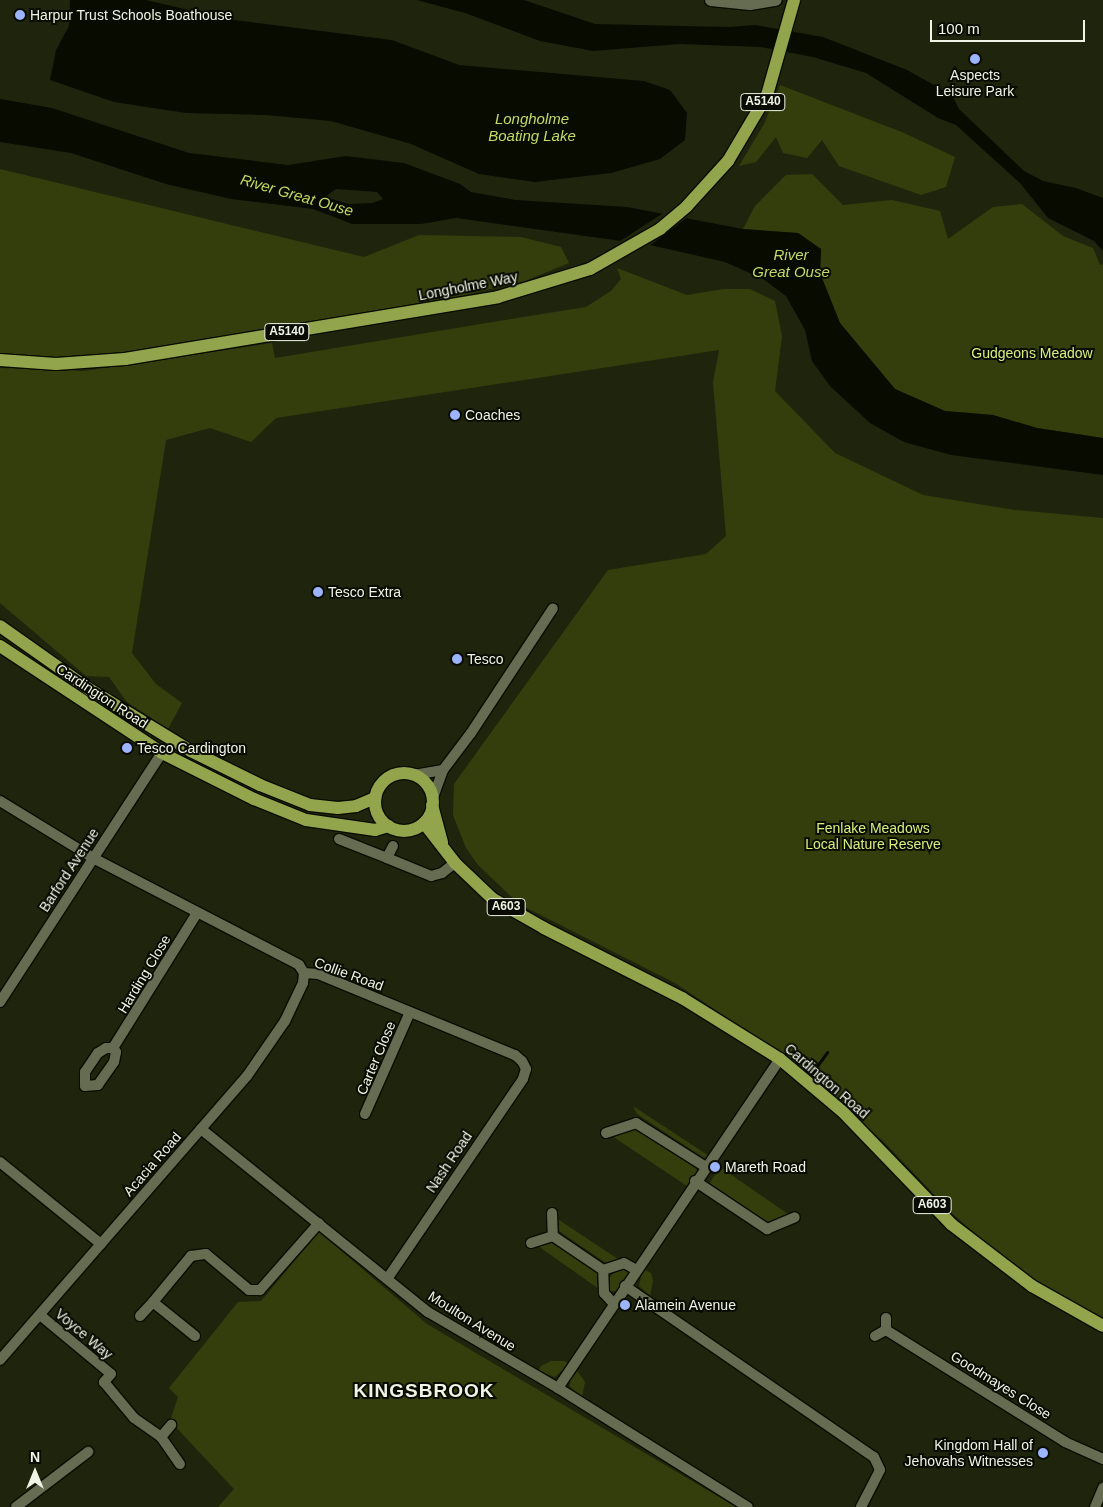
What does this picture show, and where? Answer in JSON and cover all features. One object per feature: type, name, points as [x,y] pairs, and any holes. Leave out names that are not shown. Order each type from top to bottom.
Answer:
[{"type":"main road","name":"Longholme Way","points":[[0,360],[56,364],[125,359],[498,297],[571,277],[627,250],[674,219],[715,176],[740,144],[767,95],[780,57],[794,0]]},
{"type":"main road","name":"Cardington Road","points":[[0,626],[89,689],[192,751],[260,785],[310,804],[338,808],[356,806],[375,798]]},
{"type":"main road","name":"Cardington Road","points":[[0,646],[162,753],[254,799],[306,820],[375,830],[388,826]]},
{"type":"main road","points":[[400,773],[414,775],[427,784],[432,801],[431,814],[424,823],[413,830],[400,831],[388,826],[376,810],[375,798],[384,780],[400,773]]},
{"type":"main road","name":"Cardington Road","points":[[432,801],[443,848]]},
{"type":"main road","name":"Cardington Road","points":[[424,823],[455,863],[493,899],[682,998],[780,1059],[842,1111],[951,1224],[1032,1286],[1103,1326]]},
{"type":"street","points":[[710,0],[740,2],[776,0]]},
{"type":"street","points":[[432,801],[443,770],[472,733],[553,608]]},
{"type":"street","name":"Barford Avenue","points":[[0,1002],[162,753]]},
{"type":"street","points":[[414,775],[443,770]]},
{"type":"street","name":"Collie Road","points":[[0,801],[94,858],[299,966],[304,973],[318,974],[522,1061]]},
{"type":"street","points":[[339,839],[430,876],[442,874],[455,863]]},
{"type":"street","points":[[387,858],[393,846]]},
{"type":"street","name":"Harding Close","points":[[113,1048],[197,913]]},
{"type":"street","name":"Acacia Road","points":[[0,1360],[201,1129],[270,1046],[300,991],[304,973]]},
{"type":"street","name":"Carter Close","points":[[365,1114],[410,1012]]},
{"type":"street","points":[[558,1388],[613,1302],[780,1059]]},
{"type":"street","name":"Nash Road","points":[[388,1278],[523,1079],[526,1069],[522,1061]]},
{"type":"street","points":[[606,1133],[636,1123],[706,1167]]},
{"type":"street","name":"Moulton Avenue","points":[[201,1129],[428,1312],[558,1388],[748,1507]]},
{"type":"street","points":[[0,1162],[101,1244]]},
{"type":"street","points":[[695,1181],[767,1229],[795,1217]]},
{"type":"street","points":[[552,1214],[553,1236]]},
{"type":"street","points":[[140,1316],[192,1256],[206,1254],[249,1290],[260,1290],[319,1223]]},
{"type":"street","points":[[553,1236],[603,1270]]},
{"type":"street","points":[[531,1243],[553,1236]]},
{"type":"street","points":[[603,1270],[624,1264],[635,1270]]},
{"type":"street","points":[[603,1270],[604,1293],[613,1302]]},
{"type":"street","points":[[625,1286],[874,1456],[880,1470],[861,1507]]},
{"type":"street","points":[[153,1302],[195,1336]]},
{"type":"street","name":"Voyce Way","points":[[40,1316],[110,1374],[104,1382],[134,1418],[161,1437],[180,1464]]},
{"type":"street","points":[[875,1336],[886,1330],[886,1318]]},
{"type":"street","name":"Goodmayes Close","points":[[886,1330],[1065,1442],[1103,1458]]},
{"type":"street","points":[[161,1437],[171,1425]]},
{"type":"street","points":[[16,1507],[88,1452]]},
{"type":"street","points":[[1099,1502],[1103,1488]]},
{"type":"green space","points":[[780,85],[904,133],[955,157],[946,187],[921,195],[839,166],[822,140],[807,158],[783,153],[776,137],[756,162],[739,166],[764,124]]},
{"type":"green space","points":[[0,169],[364,257],[419,235],[521,237],[561,247],[569,263],[525,281],[465,295],[283,327],[111,354],[59,359],[0,354]]},
{"type":"green space","name":"Gudgeons Meadow","points":[[812,174],[843,205],[892,200],[940,211],[948,239],[993,207],[1022,204],[1063,236],[1093,248],[1100,265],[1103,264],[1103,438],[1037,428],[993,415],[945,411],[895,389],[840,323],[820,273],[821,249],[798,233],[743,229],[755,206],[786,175]]},
{"type":"green space","name":"Fenlake Meadows Local Nature Reserve","points":[[617,268],[687,295],[724,289],[750,289],[775,301],[782,336],[775,391],[835,453],[923,495],[1015,510],[1103,518],[1103,1319],[1035,1281],[986,1243],[954,1215],[882,1140],[797,1064],[675,983],[519,904],[478,865],[466,848],[453,815],[454,784],[608,570],[706,554],[726,536],[713,382],[719,350],[276,418],[251,442],[210,428],[166,440],[132,653],[156,684],[182,703],[168,729],[127,702],[109,677],[86,676],[0,603],[0,368],[84,371],[272,343],[275,358],[586,307],[611,291],[621,279]]},
{"type":"green space","points":[[633,1106],[709,1156],[704,1158],[637,1114]]},
{"type":"green space","points":[[640,1129],[694,1165],[697,1171],[687,1186],[612,1136]]},
{"type":"green space","points":[[720,1167],[788,1214],[768,1224],[709,1184]]},
{"type":"green space","points":[[556,1218],[621,1261],[606,1263],[559,1231]]},
{"type":"green space","points":[[319,1232],[427,1324],[736,1507],[218,1507],[234,1489],[170,1421],[178,1397],[169,1388],[238,1302],[261,1301]]},
{"type":"green space","points":[[550,1242],[557,1243],[598,1272],[599,1289],[538,1246]]},
{"type":"green space","points":[[620,1267],[629,1271],[628,1276],[619,1291],[610,1291],[608,1279]]},
{"type":"green space","points":[[643,1269],[651,1273],[653,1281],[650,1296],[639,1286]]},
{"type":"green space","points":[[551,1361],[565,1361],[569,1364],[555,1377],[538,1371],[541,1366]]},
{"type":"green space","points":[[576,1369],[585,1382],[582,1397],[570,1387],[570,1379]]},
{"type":"water","name":"Longholme Boating Lake","points":[[70,0],[146,0],[227,19],[392,40],[459,65],[644,81],[670,90],[687,113],[685,140],[660,159],[611,173],[535,182],[479,174],[411,144],[331,121],[266,115],[186,113],[114,102],[50,80],[56,50],[69,26]]},
{"type":"water","points":[[417,0],[524,0],[595,24],[729,27],[755,25],[823,37],[907,70],[952,95],[959,109],[1024,171],[1043,181],[1076,188],[1103,198],[1103,251],[1094,241],[1048,218],[1020,183],[956,125],[938,118],[866,73],[813,57],[761,47],[679,44],[593,51],[540,41],[465,13]]},
{"type":"water","name":"River Great Ouse","points":[[0,99],[52,108],[189,153],[288,165],[346,156],[404,163],[460,184],[471,192],[515,200],[627,207],[743,229],[798,233],[821,249],[820,273],[840,323],[895,389],[945,411],[993,415],[1037,428],[1103,438],[1103,475],[951,455],[904,442],[870,423],[830,386],[812,361],[805,330],[786,296],[763,279],[725,262],[650,245],[456,218],[421,224],[352,224],[313,209],[231,199],[166,184],[71,153],[0,142]],"holes":[[[336,189],[377,192],[383,199],[373,203],[349,204],[325,197]]]},
{"type":"pier","points":[[665,212],[689,216],[648,247],[617,243]]},
{"type":"waterway","points":[[812,1073],[827,1052]]},
{"type":"place","name":"Harpur Trust Schools Boathouse","points":[[20,15]]},
{"type":"place","name":"Aspects Leisure Park","points":[[975,59]]},
{"type":"place","name":"Coaches","points":[[455,415]]},
{"type":"place","name":"Tesco Extra","points":[[318,592]]},
{"type":"place","name":"Tesco","points":[[457,659]]},
{"type":"place","name":"Tesco Cardington","points":[[127,748]]},
{"type":"place","name":"Mareth Road","points":[[715,1167]]},
{"type":"place","name":"Alamein Avenue","points":[[625,1305]]},
{"type":"place","name":"Kingdom Hall of Jehovahs Witnesses","points":[[1043,1453]]},
{"type":"district","name":"KINGSBROOK","points":[[424,1391]]}]
